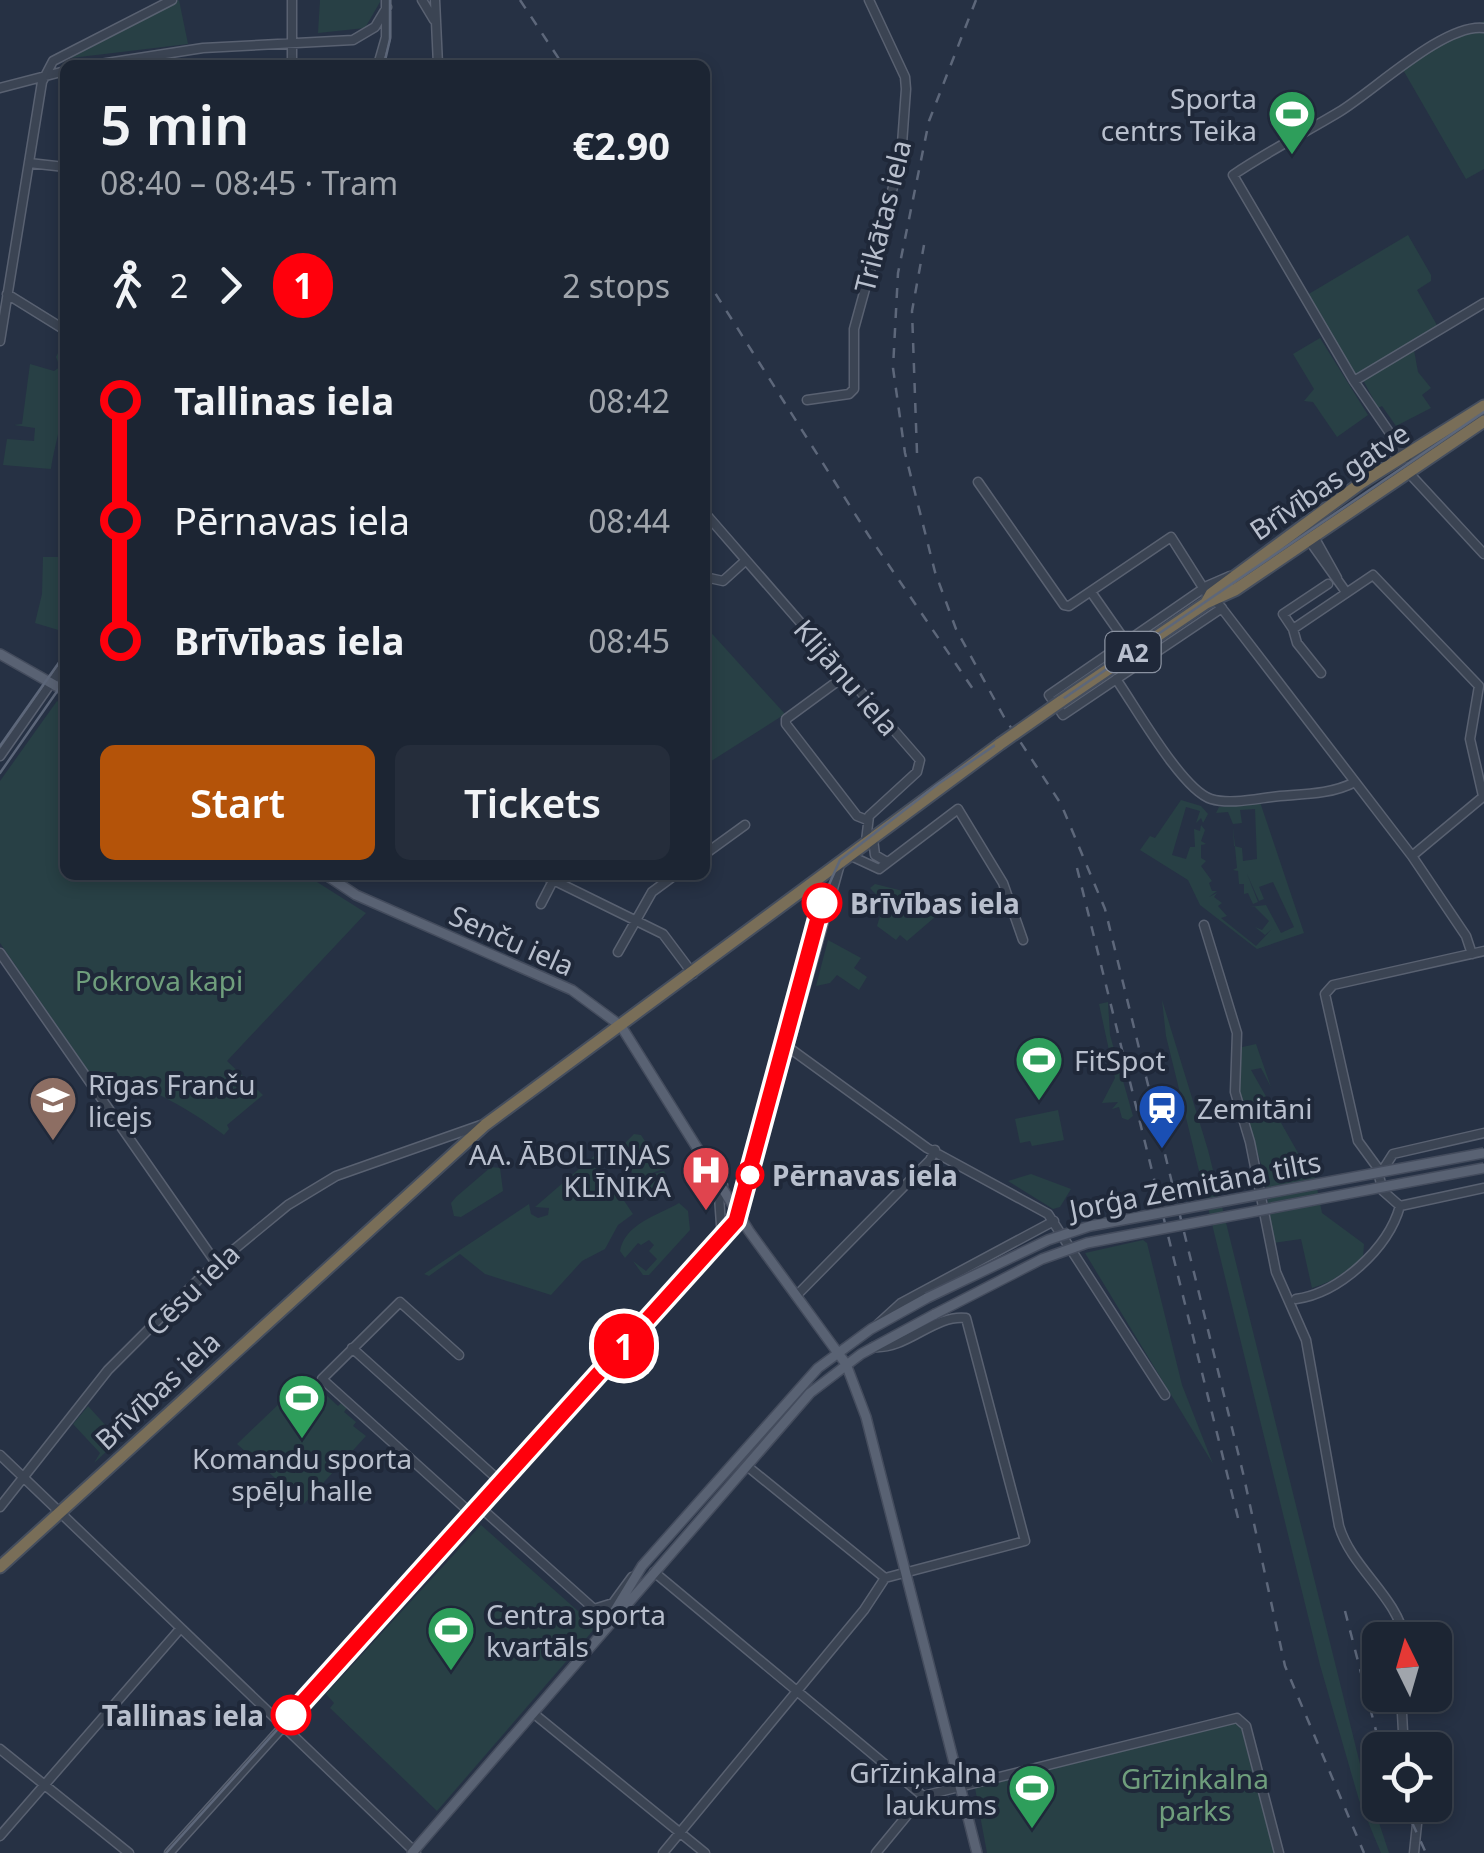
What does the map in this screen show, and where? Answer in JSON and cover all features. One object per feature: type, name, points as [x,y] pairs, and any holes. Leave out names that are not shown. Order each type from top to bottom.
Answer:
[{"type":"highway","name":"Brīvības gatve","points":[[1212,599],[1248,567],[1361,483],[1407,458],[1484,406]]},
{"type":"highway","name":"Brīvības gatve","points":[[1057,704],[1484,421]]},
{"type":"highway","name":"Brīvības iela","points":[[0,1567],[485,1125],[693,974],[974,761],[1057,704]]},
{"type":"main road","points":[[0,654],[60,688]]},
{"type":"main road","name":"Senču iela","points":[[334,880],[356,895],[572,990],[621,1026]]},
{"type":"main road","points":[[621,1026],[741,1217],[858,1386],[976,1853]]},
{"type":"main road","name":"Jorģa Zemitāna tilts","points":[[606,1628],[642,1566],[788,1400],[790,1391],[806,1372],[818,1368],[878,1325],[1048,1240],[1090,1226],[1484,1153]]},
{"type":"main road","name":"Jorģa Zemitāna tilts","points":[[606,1628],[810,1393],[873,1347],[1042,1259],[1087,1243],[1484,1168]]},
{"type":"main road","points":[[414,1852],[606,1628]]},
{"type":"street","points":[[0,341],[42,82],[53,61],[172,0]]},
{"type":"street","points":[[292,0],[292,60]]},
{"type":"street","points":[[422,0],[436,24]]},
{"type":"street","points":[[435,0],[438,60]]},
{"type":"street","name":"Trikātas iela","points":[[807,400],[849,394],[854,388],[854,329],[900,158],[905,77],[870,0]]},
{"type":"street","points":[[128,60],[196,50],[358,38],[375,27],[386,4]]},
{"type":"street","points":[[380,60],[386,42],[386,4]]},
{"type":"street","points":[[1407,458],[1354,380],[1233,176],[1380,86],[1403,64],[1465,30],[1484,28]]},
{"type":"street","points":[[196,50],[197,60]]},
{"type":"street","points":[[0,88],[60,72]]},
{"type":"street","points":[[29,163],[60,166]]},
{"type":"street","points":[[0,253],[14,255]]},
{"type":"street","points":[[8,294],[60,327]]},
{"type":"street","points":[[1354,380],[1484,304]]},
{"type":"street","points":[[1408,472],[1484,554]]},
{"type":"street","points":[[978,482],[1064,605],[1092,592],[1170,537],[1212,599],[1412,856],[1466,936],[1472,954]]},
{"type":"street","name":"Klijānu iela","points":[[710,520],[921,762],[918,772],[867,820]]},
{"type":"street","points":[[1311,538],[1346,592]]},
{"type":"street","points":[[710,578],[723,581],[746,561]]},
{"type":"street","points":[[1293,629],[1373,575],[1477,682],[1481,692],[1470,739],[1484,796],[1412,856]]},
{"type":"street","points":[[1320,674],[1297,643],[1284,614],[1328,584]]},
{"type":"street","points":[[1092,592],[1126,642]]},
{"type":"street","name":"Brīvības gatve","points":[[1212,599],[1116,679],[1063,715],[1049,695],[1126,642],[1212,599]]},
{"type":"street","points":[[0,756],[60,671]]},
{"type":"street","points":[[846,675],[786,719],[786,724],[857,816],[867,820],[875,854],[888,862]]},
{"type":"street","points":[[1116,679],[1189,783],[1206,797],[1221,801],[1338,790],[1355,782]]},
{"type":"street","points":[[169,1853],[741,1217],[827,898],[846,858],[879,869],[958,809],[1003,883],[1023,940]]},
{"type":"street","points":[[710,850],[745,825]]},
{"type":"street","points":[[541,904],[553,880]]},
{"type":"street","points":[[558,880],[663,934],[693,974]]},
{"type":"street","points":[[618,952],[652,892],[668,880]]},
{"type":"street","points":[[1204,925],[1238,1033],[1234,1092],[1250,1142],[1276,1272],[1294,1302],[1314,1374],[1344,1543],[1400,1622]]},
{"type":"street","points":[[1400,1206],[1383,1191],[1380,1171],[1362,1149],[1324,1000],[1328,988],[1484,951]]},
{"type":"street","points":[[0,953],[216,1263]]},
{"type":"street","points":[[788,1047],[934,1150],[1019,1194],[1054,1221],[1165,1395]]},
{"type":"street","name":"Cēsu iela","points":[[0,1507],[108,1370],[216,1263],[320,1184],[485,1125]]},
{"type":"street","points":[[1362,1149],[1386,1159],[1484,1133]]},
{"type":"street","points":[[437,1141],[457,1148]]},
{"type":"street","points":[[797,1295],[930,1160],[934,1150]]},
{"type":"street","points":[[1380,1171],[1386,1159]]},
{"type":"street","points":[[722,1239],[719,1196],[723,1185]]},
{"type":"street","points":[[1294,1302],[1322,1291],[1358,1268],[1400,1206],[1484,1188]]},
{"type":"street","points":[[878,1325],[902,1303],[1054,1221]]},
{"type":"street","points":[[459,1355],[400,1302],[322,1379],[474,1516]]},
{"type":"street","points":[[662,1853],[886,1578],[1025,1541],[966,1318],[954,1318],[896,1344],[873,1347]]},
{"type":"street","points":[[352,1348],[502,1484]]},
{"type":"street","points":[[0,1455],[414,1852]]},
{"type":"street","points":[[747,1466],[886,1578]]},
{"type":"street","points":[[481,1508],[597,1610],[614,1602],[642,1566]]},
{"type":"street","points":[[654,1572],[923,1796]]},
{"type":"street","points":[[0,1836],[180,1629]]},
{"type":"street","points":[[533,1712],[705,1853]]},
{"type":"street","points":[[876,1853],[923,1796],[1237,1718],[1246,1726],[1279,1853]]},
{"type":"street","points":[[0,1749],[129,1853]]},
{"type":"street","points":[[1414,1853],[1417,1822]]},
{"type":"green space","points":[[179,0],[188,44],[71,58],[134,25],[134,20]]},
{"type":"green space","points":[[320,0],[380,2],[365,28],[318,33]]},
{"type":"green space","points":[[1484,21],[1484,169],[1466,179],[1402,68]]},
{"type":"green space","points":[[1408,235],[1431,275],[1431,281],[1417,290],[1438,327],[1355,376],[1307,295]]},
{"type":"green space","points":[[1320,338],[1368,415],[1337,437],[1313,402],[1304,401],[1314,389],[1293,354]]},
{"type":"green space","points":[[1414,350],[1418,372],[1431,388],[1422,395],[1431,408],[1396,426],[1382,406],[1378,408],[1363,380]]},
{"type":"green space","points":[[30,364],[54,371],[60,367],[60,427],[51,469],[3,465],[7,439],[34,441],[35,428],[14,425],[22,424]]},
{"type":"green space","points":[[43,557],[60,557],[60,630],[35,623],[42,594]]},
{"type":"green space","points":[[710,632],[785,714],[710,762]]},
{"type":"green space","name":"Pokrova kapi","points":[[57,701],[60,880],[314,880],[366,913],[227,1061],[263,1095],[227,1125],[229,1129],[224,1135],[182,1107],[124,1079],[108,1073],[96,1082],[0,943],[0,781]]},
{"type":"green space","points":[[1181,800],[1201,806],[1208,814],[1203,823],[1201,818],[1196,823],[1200,811],[1186,807],[1172,855],[1186,859],[1190,847],[1195,847],[1194,829],[1200,831],[1201,825],[1205,830],[1201,841],[1206,844],[1201,845],[1201,858],[1206,861],[1201,866],[1212,881],[1212,891],[1217,891],[1209,897],[1217,893],[1214,897],[1222,903],[1218,906],[1227,916],[1221,918],[1256,946],[1272,929],[1265,935],[1255,927],[1262,930],[1269,921],[1254,906],[1266,905],[1281,933],[1294,927],[1273,882],[1259,887],[1264,899],[1259,901],[1247,874],[1258,902],[1253,904],[1248,893],[1244,894],[1244,884],[1239,884],[1238,871],[1233,870],[1237,868],[1235,846],[1242,848],[1243,861],[1257,859],[1255,809],[1240,810],[1242,823],[1233,824],[1228,812],[1216,813],[1219,807],[1260,802],[1304,933],[1257,949],[1200,905],[1188,880],[1140,850],[1150,836],[1155,838]]},
{"type":"green space","points":[[875,884],[907,892],[935,917],[907,941],[900,935],[896,940],[877,926],[884,903],[870,888]]},
{"type":"green space","points":[[828,940],[861,958],[854,968],[867,977],[859,990],[837,975],[830,983],[816,986]]},
{"type":"green space","points":[[1162,1000],[1208,1150],[1362,1771],[1362,1807],[1320,1665],[1166,1036]]},
{"type":"green space","points":[[1108,1002],[1110,1035],[1133,1116],[1128,1120],[1122,1118],[1119,1107],[1112,1109],[1118,1102],[1102,1103],[1115,1078],[1099,1004]]},
{"type":"green space","points":[[1256,1044],[1271,1087],[1261,1068],[1251,1070],[1306,1167],[1318,1164],[1313,1168],[1322,1213],[1364,1244],[1363,1258],[1339,1276],[1312,1288],[1301,1239],[1273,1243],[1265,1176],[1237,1089],[1238,1048]]},
{"type":"green space","points":[[1058,1110],[1064,1140],[1032,1146],[1030,1141],[1020,1143],[1015,1119]]},
{"type":"green space","points":[[634,1134],[641,1135],[663,1169],[639,1178],[664,1171],[669,1181],[656,1192],[638,1181],[626,1160],[623,1145]]},
{"type":"green space","points":[[594,1156],[633,1214],[618,1225],[605,1249],[582,1261],[551,1295],[485,1274],[460,1254],[429,1276],[424,1274],[529,1204],[531,1214],[538,1218],[548,1215],[549,1208],[535,1207]]},
{"type":"green space","points":[[491,1167],[500,1168],[503,1191],[461,1217],[454,1216],[451,1203]]},
{"type":"green space","points":[[1031,1174],[1071,1189],[1060,1207],[1053,1209],[1008,1181]]},
{"type":"green space","points":[[679,1203],[688,1211],[690,1230],[649,1275],[643,1275],[633,1261],[646,1271],[657,1259],[649,1251],[654,1245],[649,1240],[638,1243],[625,1258],[620,1251],[623,1242],[635,1227]]},
{"type":"green space","points":[[1143,1240],[1147,1243],[1182,1385],[1213,1464],[1085,1253]]},
{"type":"green space","name":"Komandu sporta spēļu halle","points":[[307,1377],[338,1406],[341,1403],[347,1408],[344,1412],[356,1422],[353,1426],[366,1436],[304,1504],[237,1444]]},
{"type":"green space","points":[[88,1406],[119,1440],[94,1463],[100,1453],[73,1424]]},
{"type":"green space","name":"Centra sporta kvartāls","points":[[481,1525],[596,1627],[437,1811],[330,1708],[334,1703],[326,1694]]},
{"type":"green space","name":"Grīziņkalna parks","points":[[1233,1722],[1241,1728],[1274,1853],[987,1853],[975,1788]]},
{"type":"green space","points":[[1368,1822],[1379,1822],[1389,1853],[1381,1853]]},
{"type":"tram line","points":[[385,60],[390,39],[390,0]]},
{"type":"tram line","points":[[166,1853],[736,1221],[823,898],[840,860],[938,784],[1484,412]]},
{"type":"tram line","points":[[0,746],[60,661]]},
{"type":"tram line","points":[[0,773],[60,687]]},
{"type":"tram line","name":"1","points":[[291,1715],[736,1221],[822,903]]},
{"type":"railway","points":[[520,0],[560,60]]},
{"type":"railway","points":[[976,0],[929,121],[898,273],[893,368],[905,453],[935,572],[956,629],[1004,717],[1061,804],[1105,909],[1243,1473],[1285,1666],[1364,1853]]},
{"type":"railway","points":[[917,453],[912,311],[924,245]]},
{"type":"railway","points":[[710,285],[869,536],[977,695]]},
{"type":"railway","points":[[1077,868],[1238,1518]]},
{"type":"railway","points":[[1345,1611],[1376,1732]]},
{"type":"railway","points":[[1412,1822],[1426,1853]]},
{"type":"place","name":"Sporta centrs Teika","points":[[1292,156]]},
{"type":"place","name":"Brīvības iela","points":[[822,903]]},
{"type":"place","name":"FitSpot","points":[[1039,1102]]},
{"type":"place","name":"Rīgas Franču licejs","points":[[53,1142]]},
{"type":"place","name":"Zemitāni","points":[[1162,1150]]},
{"type":"place","name":"Pērnavas iela","points":[[750,1175]]},
{"type":"place","name":"AA. ĀBOLTIŅAS KLĪNIKA","points":[[706,1212]]},
{"type":"place","name":"Komandu sporta spēļu halle","points":[[302,1440]]},
{"type":"place","name":"Centra sporta kvartāls","points":[[451,1672]]},
{"type":"place","name":"Tallinas iela","points":[[291,1715]]},
{"type":"place","name":"Grīziņkalna laukums","points":[[1032,1830]]}]
